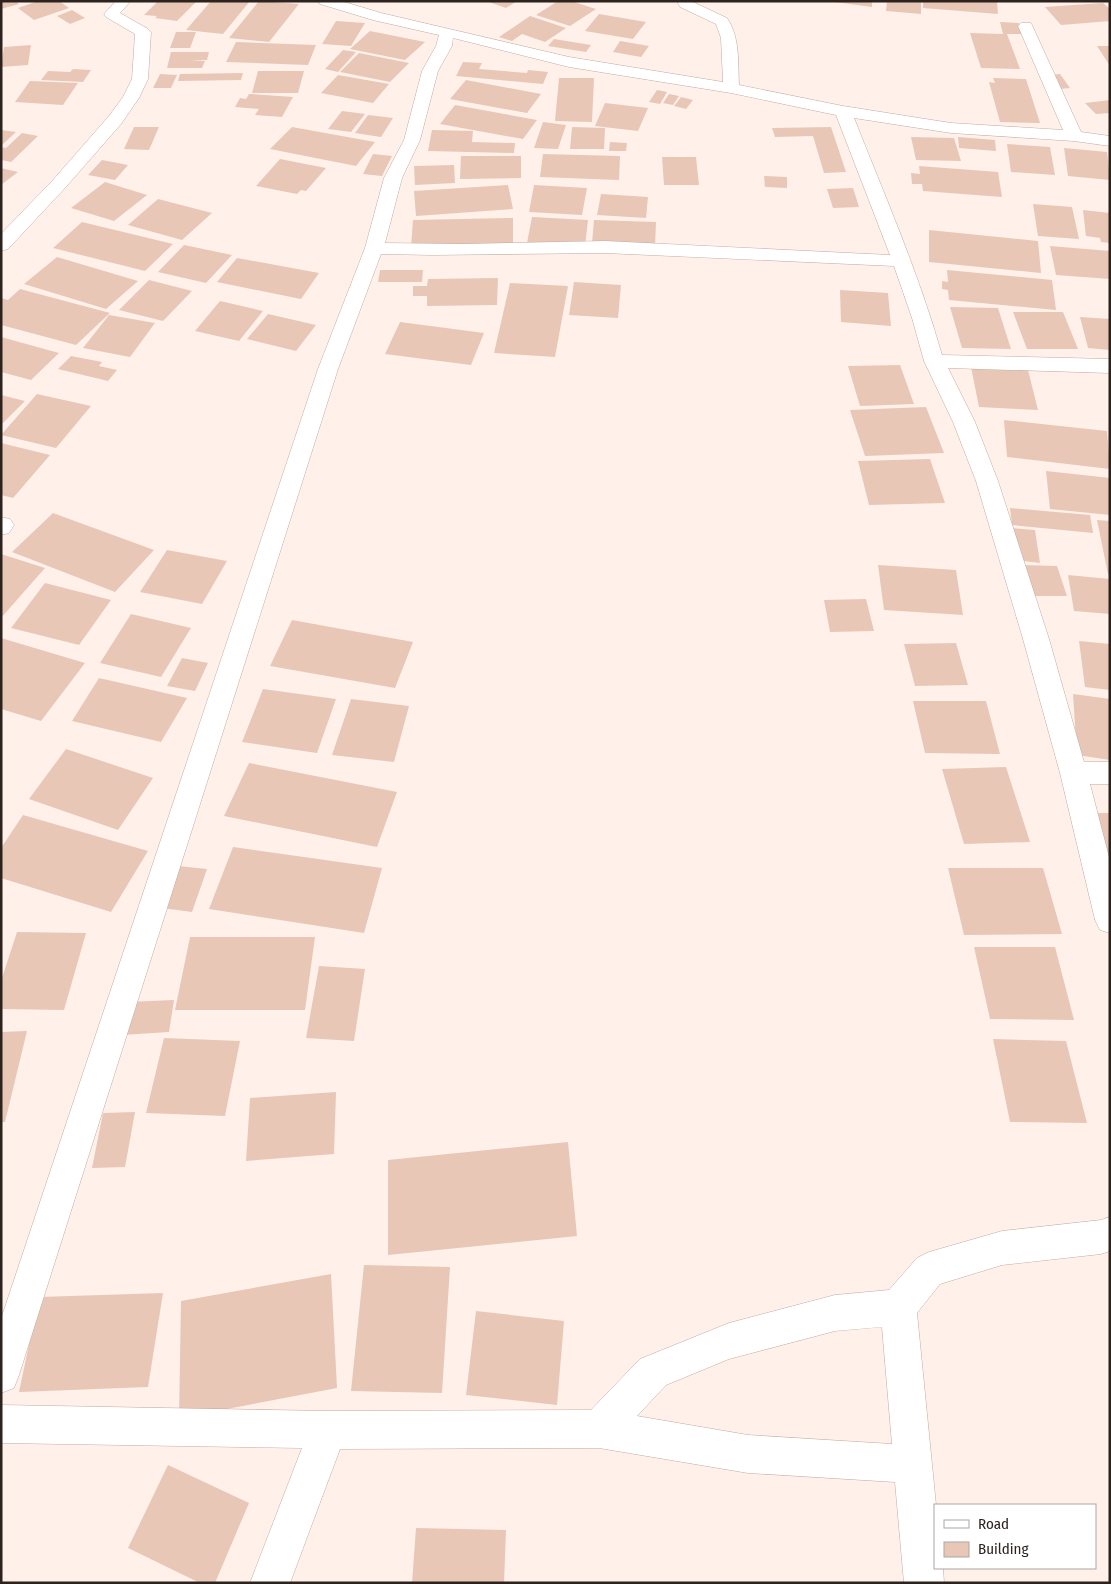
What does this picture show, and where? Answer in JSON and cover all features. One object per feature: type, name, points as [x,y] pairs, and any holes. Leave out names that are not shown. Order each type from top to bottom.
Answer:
[{"type":"street","points":[[1,246],[78,163],[115,120],[131,98],[140,79],[143,32],[111,14],[122,3],[120,1]]},
{"type":"street","points":[[325,1],[378,18],[447,32],[569,62],[731,88],[843,111],[951,128],[1110,140]]},
{"type":"street","points":[[684,1],[685,4],[722,21],[729,38],[731,88]]},
{"type":"street","points":[[1026,26],[1074,136]]},
{"type":"street","points":[[1,1375],[328,368],[374,248],[393,178],[412,140],[430,71],[444,46],[447,32]]},
{"type":"street","points":[[843,111],[902,261],[922,318],[934,361],[964,422],[987,481],[1036,640],[1074,774],[1110,920]]},
{"type":"street","points":[[374,248],[412,250],[604,247],[727,250],[902,261]]},
{"type":"street","points":[[934,361],[1110,366]]},
{"type":"street","points":[[1074,774],[1110,773]]},
{"type":"street","points":[[599,1429],[653,1372],[721,1344],[835,1313],[898,1307],[929,1270],[1002,1248],[1101,1237],[1110,1234]]},
{"type":"street","points":[[898,1307],[924,1583]]},
{"type":"street","points":[[1,1424],[328,1430],[599,1429],[748,1454],[914,1464]]},
{"type":"street","points":[[270,1583],[328,1430]]},
{"type":"building","points":[[1,1],[16,1],[19,4],[1,9]]},
{"type":"building","points":[[38,1],[59,1],[69,8],[34,20],[18,8]]},
{"type":"building","points":[[158,1],[197,1],[177,21],[144,15]]},
{"type":"building","points":[[211,1],[250,1],[223,34],[186,30]]},
{"type":"building","points":[[259,1],[299,4],[269,42],[229,38]]},
{"type":"building","points":[[486,1],[517,1],[506,8]]},
{"type":"building","points":[[558,1],[571,1],[596,9],[570,26],[536,15]]},
{"type":"building","points":[[827,1],[872,1],[872,7]]},
{"type":"building","points":[[887,1],[921,1],[921,14],[886,11]]},
{"type":"building","points":[[923,1],[997,1],[998,14],[923,8]]},
{"type":"building","points":[[1103,3],[1110,9],[1110,21],[1061,25],[1045,7]]},
{"type":"building","points":[[72,10],[85,18],[70,24],[57,16]]},
{"type":"building","points":[[599,14],[646,22],[633,39],[585,31]]},
{"type":"building","points":[[530,16],[566,28],[545,42],[522,34],[512,41],[499,37]]},
{"type":"building","points":[[336,21],[365,23],[351,46],[322,44]]},
{"type":"building","points":[[1000,22],[1019,23],[1022,34],[1007,34],[1020,69],[981,68],[970,33],[1003,34]]},
{"type":"building","points":[[370,31],[425,42],[405,60],[350,49]]},
{"type":"building","points":[[176,32],[196,32],[190,48],[170,48]]},
{"type":"building","points":[[554,39],[591,45],[586,52],[548,46]]},
{"type":"building","points":[[620,41],[649,46],[641,57],[613,52]]},
{"type":"building","points":[[236,42],[316,45],[308,65],[226,62]]},
{"type":"building","points":[[31,45],[28,65],[1,67],[4,47]]},
{"type":"building","points":[[1097,46],[1110,46],[1110,66]]},
{"type":"building","points":[[343,50],[356,52],[338,72],[325,69]]},
{"type":"building","points":[[171,52],[209,52],[207,60],[190,60],[205,61],[202,68],[167,68]]},
{"type":"building","points":[[359,53],[409,63],[390,82],[340,72]]},
{"type":"building","points":[[463,62],[482,63],[479,69],[527,73],[528,70],[548,72],[543,84],[456,76]]},
{"type":"building","points":[[73,69],[91,70],[83,82],[41,80],[48,71],[70,72]]},
{"type":"building","points":[[258,71],[304,71],[298,93],[252,93]]},
{"type":"building","points":[[243,73],[241,80],[178,81],[180,74]]},
{"type":"building","points":[[160,74],[177,75],[171,88],[153,88]]},
{"type":"building","points":[[1060,74],[1070,88],[1060,89],[1050,75]]},
{"type":"building","points":[[338,75],[389,84],[373,103],[321,93]]},
{"type":"building","points":[[559,78],[594,78],[592,122],[555,121]]},
{"type":"building","points":[[993,78],[1026,79],[1040,123],[1000,122],[989,82],[995,83]]},
{"type":"building","points":[[466,80],[541,94],[527,113],[450,99]]},
{"type":"building","points":[[30,81],[78,83],[63,105],[15,102]]},
{"type":"building","points":[[657,90],[667,92],[660,104],[649,102]]},
{"type":"building","points":[[249,94],[293,97],[282,117],[255,115],[259,109],[235,107],[240,98],[246,99]]},
{"type":"building","points":[[669,94],[679,96],[673,105],[663,103]]},
{"type":"building","points":[[681,97],[693,100],[686,109],[674,106]]},
{"type":"building","points":[[1110,100],[1110,113],[1096,114],[1085,103]]},
{"type":"building","points":[[605,103],[648,108],[638,131],[595,126]]},
{"type":"building","points":[[455,105],[537,120],[523,139],[440,124]]},
{"type":"building","points":[[342,111],[365,114],[351,132],[328,129]]},
{"type":"building","points":[[368,115],[393,118],[381,137],[355,133]]},
{"type":"building","points":[[543,122],[566,125],[558,149],[534,148]]},
{"type":"building","points":[[134,127],[159,127],[149,150],[124,149]]},
{"type":"building","points":[[292,127],[375,142],[356,166],[270,149]]},
{"type":"building","points":[[572,127],[605,128],[604,149],[570,149]]},
{"type":"building","points":[[831,127],[846,172],[824,173],[813,136],[775,137],[772,128]]},
{"type":"building","points":[[1,130],[16,132],[1,146]]},
{"type":"building","points":[[432,130],[473,131],[472,142],[515,143],[514,153],[428,151]]},
{"type":"building","points":[[22,133],[38,136],[11,162],[1,160],[1,147],[6,148]]},
{"type":"building","points":[[911,137],[954,138],[961,161],[916,160]]},
{"type":"building","points":[[958,137],[995,140],[996,151],[959,148]]},
{"type":"building","points":[[610,142],[627,143],[626,151],[609,151]]},
{"type":"building","points":[[1007,144],[1050,147],[1055,175],[1011,172]]},
{"type":"building","points":[[1064,148],[1107,152],[1110,180],[1068,176]]},
{"type":"building","points":[[373,154],[392,156],[382,176],[363,174]]},
{"type":"building","points":[[543,154],[620,156],[619,180],[540,177]]},
{"type":"building","points":[[461,156],[521,156],[521,178],[460,179]]},
{"type":"building","points":[[662,157],[696,157],[699,185],[664,185]]},
{"type":"building","points":[[280,159],[326,168],[306,191],[301,190],[297,194],[256,186]]},
{"type":"building","points":[[102,160],[128,165],[115,180],[88,175]]},
{"type":"building","points":[[454,165],[455,183],[415,185],[414,166]]},
{"type":"building","points":[[919,166],[998,172],[1002,197],[923,191],[922,184],[912,184],[911,173],[920,174]]},
{"type":"building","points":[[1,168],[18,172],[1,185]]},
{"type":"building","points":[[764,176],[787,177],[787,188],[765,187]]},
{"type":"building","points":[[105,182],[147,195],[114,221],[71,208]]},
{"type":"building","points":[[508,185],[513,209],[416,216],[414,191]]},
{"type":"building","points":[[534,185],[587,188],[582,215],[529,212]]},
{"type":"building","points":[[853,188],[859,207],[833,208],[827,189]]},
{"type":"building","points":[[601,194],[648,197],[646,218],[597,215]]},
{"type":"building","points":[[158,199],[212,213],[182,240],[128,225]]},
{"type":"building","points":[[1033,204],[1072,207],[1079,239],[1038,236]]},
{"type":"building","points":[[1083,210],[1110,213],[1110,243],[1101,242],[1100,238],[1086,236]]},
{"type":"building","points":[[532,217],[588,220],[585,246],[527,243]]},
{"type":"building","points":[[513,218],[513,245],[411,247],[413,220]]},
{"type":"building","points":[[594,220],[656,222],[655,246],[592,243]]},
{"type":"building","points":[[82,222],[173,244],[145,271],[53,248]]},
{"type":"building","points":[[929,230],[1038,241],[1041,273],[929,262]]},
{"type":"building","points":[[184,245],[232,255],[206,283],[158,272]]},
{"type":"building","points":[[1050,246],[1110,251],[1110,279],[1056,275]]},
{"type":"building","points":[[57,257],[138,281],[106,309],[24,284]]},
{"type":"building","points":[[237,258],[319,273],[301,299],[217,282]]},
{"type":"building","points":[[380,270],[423,270],[422,282],[378,282]]},
{"type":"building","points":[[947,270],[1052,280],[1056,310],[949,300],[948,290],[942,289],[942,281],[948,282]]},
{"type":"building","points":[[498,278],[497,305],[427,306],[427,296],[413,296],[413,286],[427,286],[428,279]]},
{"type":"building","points":[[149,280],[192,291],[163,321],[119,310]]},
{"type":"building","points":[[574,282],[621,285],[618,318],[569,315]]},
{"type":"building","points":[[510,283],[568,286],[555,357],[494,353]]},
{"type":"building","points":[[20,289],[110,313],[76,345],[1,325],[1,298],[8,300]]},
{"type":"building","points":[[840,290],[888,293],[891,326],[841,322]]},
{"type":"building","points":[[220,301],[263,311],[239,341],[195,331]]},
{"type":"building","points":[[950,307],[998,308],[1011,349],[962,348]]},
{"type":"building","points":[[1013,312],[1063,312],[1078,349],[1027,349]]},
{"type":"building","points":[[268,314],[316,325],[296,351],[247,339]]},
{"type":"building","points":[[109,315],[155,323],[130,357],[83,348]]},
{"type":"building","points":[[1080,317],[1110,319],[1110,350],[1088,348]]},
{"type":"building","points":[[400,322],[484,333],[471,365],[385,354]]},
{"type":"building","points":[[1,337],[59,353],[31,380],[1,372]]},
{"type":"building","points":[[71,356],[102,362],[99,366],[117,370],[108,381],[58,369]]},
{"type":"building","points":[[900,365],[914,404],[860,406],[848,366]]},
{"type":"building","points":[[971,367],[1028,370],[1038,410],[979,407]]},
{"type":"building","points":[[37,394],[91,406],[56,448],[1,435]]},
{"type":"building","points":[[1,395],[25,401],[1,425]]},
{"type":"building","points":[[926,407],[944,453],[865,456],[850,410]]},
{"type":"building","points":[[1004,420],[1107,431],[1110,469],[1007,457]]},
{"type":"building","points":[[1,443],[50,455],[13,498],[1,495]]},
{"type":"building","points":[[930,459],[945,503],[869,505],[858,461]]},
{"type":"building","points":[[1046,471],[1110,478],[1110,515],[1050,509]]},
{"type":"building","points":[[1010,508],[1090,515],[1093,533],[1012,525]]},
{"type":"building","points":[[53,513],[154,550],[115,592],[12,552]]},
{"type":"building","points":[[1097,520],[1110,521],[1110,574],[1108,574]]},
{"type":"building","points":[[1011,528],[1035,530],[1040,563],[1015,560]]},
{"type":"building","points":[[167,550],[227,561],[202,604],[140,592]]},
{"type":"building","points":[[1,554],[45,568],[1,618]]},
{"type":"building","points":[[878,565],[956,570],[963,615],[884,610]]},
{"type":"building","points":[[1021,565],[1057,566],[1067,596],[1029,596]]},
{"type":"building","points":[[1068,575],[1110,579],[1110,614],[1074,611]]},
{"type":"building","points":[[45,583],[111,600],[79,645],[11,628]]},
{"type":"building","points":[[866,599],[874,631],[830,632],[824,600]]},
{"type":"building","points":[[131,614],[191,628],[161,677],[100,663]]},
{"type":"building","points":[[292,620],[413,642],[395,688],[270,666]]},
{"type":"building","points":[[1,638],[85,663],[41,721],[1,709]]},
{"type":"building","points":[[1079,641],[1110,644],[1110,690],[1085,687]]},
{"type":"building","points":[[956,643],[968,685],[915,686],[904,644]]},
{"type":"building","points":[[182,658],[208,663],[195,691],[167,686]]},
{"type":"building","points":[[99,678],[187,698],[161,742],[72,721]]},
{"type":"building","points":[[263,689],[336,699],[317,753],[242,742]]},
{"type":"building","points":[[1073,694],[1110,699],[1110,760],[1077,755]]},
{"type":"building","points":[[351,699],[409,706],[394,762],[332,755]]},
{"type":"building","points":[[913,701],[986,701],[1000,754],[925,753]]},
{"type":"building","points":[[66,749],[153,778],[118,830],[29,799]]},
{"type":"building","points":[[249,763],[397,792],[377,847],[224,816]]},
{"type":"building","points":[[1006,767],[1030,842],[964,844],[942,769]]},
{"type":"building","points":[[1094,813],[1110,813],[1110,857],[1109,857]]},
{"type":"building","points":[[23,815],[148,851],[111,912],[1,878],[1,848]]},
{"type":"building","points":[[233,847],[382,868],[364,933],[209,909]]},
{"type":"building","points":[[178,866],[207,869],[192,912],[162,908]]},
{"type":"building","points":[[948,868],[1043,868],[1062,934],[964,935]]},
{"type":"building","points":[[17,932],[86,933],[64,1010],[1,1009],[1,981]]},
{"type":"building","points":[[190,937],[315,937],[305,1010],[175,1010]]},
{"type":"building","points":[[974,947],[1055,947],[1074,1020],[990,1019]]},
{"type":"building","points":[[319,966],[365,969],[354,1041],[306,1038]]},
{"type":"building","points":[[174,1000],[169,1032],[122,1035],[127,1002]]},
{"type":"building","points":[[27,1031],[5,1122],[1,1122],[1,1032]]},
{"type":"building","points":[[164,1038],[240,1041],[225,1116],[146,1113]]},
{"type":"building","points":[[993,1039],[1066,1041],[1087,1123],[1010,1122]]},
{"type":"building","points":[[336,1092],[334,1154],[246,1161],[250,1098]]},
{"type":"building","points":[[135,1112],[125,1167],[92,1168],[103,1113]]},
{"type":"building","points":[[568,1142],[577,1236],[388,1255],[388,1160]]},
{"type":"building","points":[[364,1265],[450,1267],[442,1393],[351,1391]]},
{"type":"building","points":[[331,1274],[337,1388],[179,1418],[181,1301]]},
{"type":"building","points":[[163,1293],[148,1387],[19,1392],[39,1297]]},
{"type":"building","points":[[476,1311],[564,1321],[557,1405],[466,1395]]},
{"type":"building","points":[[168,1465],[249,1503],[215,1583],[200,1583],[128,1548]]},
{"type":"building","points":[[416,1528],[506,1530],[504,1583],[412,1583]]}]
